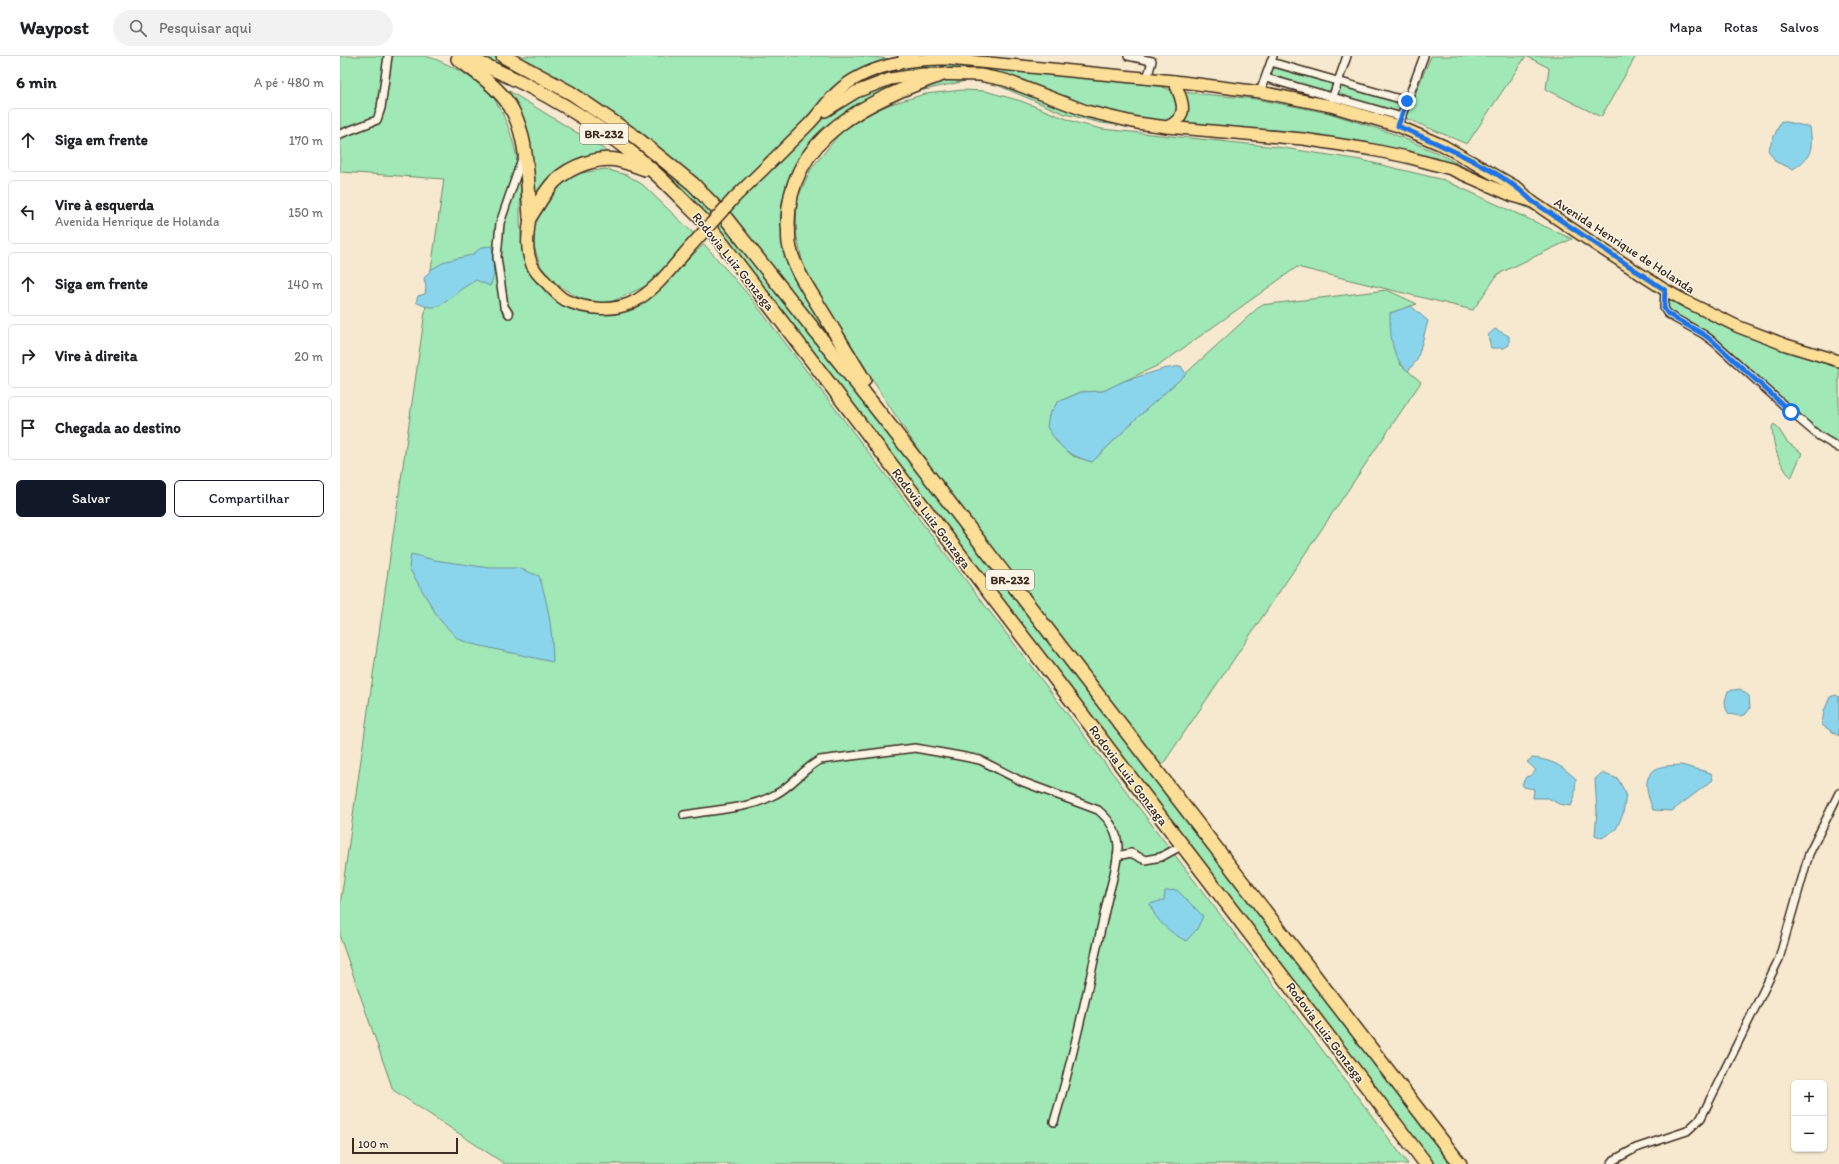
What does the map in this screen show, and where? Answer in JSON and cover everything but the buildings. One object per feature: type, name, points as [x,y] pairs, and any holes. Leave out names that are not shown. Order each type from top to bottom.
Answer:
[{"type":"highway","points":[[454,56],[486,80],[505,100],[517,121],[524,143],[530,217]]},
{"type":"highway","name":"Rodovia Luiz Gonzaga","points":[[462,56],[493,69],[543,94],[598,129],[628,150],[654,172],[708,225],[1426,1164]]},
{"type":"highway","name":"Rodovia Luiz Gonzaga","points":[[504,56],[546,78],[590,105],[634,136],[693,184],[725,217],[891,427],[1460,1164]]},
{"type":"highway","points":[[891,427],[800,274],[789,243],[789,204],[796,178],[805,160],[821,140],[837,126],[875,103],[943,74]]},
{"type":"highway","points":[[530,217],[554,182],[568,171],[583,165],[598,160],[620,160],[654,172]]},
{"type":"main road","points":[[530,217],[527,243],[532,265],[555,292],[564,299],[581,306],[616,308],[630,304],[644,296],[665,276],[735,197],[816,117],[837,92],[867,73],[910,58],[1005,60],[1332,101],[1400,121],[1518,188],[1532,201]]},
{"type":"main road","points":[[816,117],[856,92],[873,84],[907,75],[980,75],[1005,80],[1086,111],[1137,123],[1303,139],[1376,150],[1451,169],[1513,196],[1532,201]]},
{"type":"main road","points":[[1167,127],[1178,120],[1182,109],[1182,98],[1174,81]]},
{"type":"main road","name":"Avenida Henrique de Holanda","points":[[1532,201],[1665,290],[1739,327],[1786,345],[1839,361]]},
{"type":"street","points":[[340,134],[377,120],[380,115],[388,56]]},
{"type":"street","points":[[1128,56],[1152,61],[1147,79]]},
{"type":"street","points":[[1266,78],[1332,101],[1347,56]]},
{"type":"street","points":[[1400,121],[1424,56]]},
{"type":"street","points":[[1260,92],[1272,59],[1338,81],[1407,101]]},
{"type":"street","points":[[509,314],[504,306],[497,257],[500,223],[524,152]]},
{"type":"street","points":[[1665,290],[1664,308],[1667,313],[1714,342],[1798,419],[1819,436],[1839,448]]},
{"type":"street","points":[[684,815],[747,806],[764,800],[788,786],[820,760],[904,749],[921,749],[980,760],[1023,782],[1098,810],[1111,824],[1116,836],[1117,856],[1096,953],[1054,1122]]},
{"type":"street","points":[[1611,1164],[1614,1160],[1636,1148],[1687,1131],[1701,1118],[1779,959],[1809,854],[1839,793]]},
{"type":"street","points":[[1117,856],[1131,853],[1145,860],[1161,857],[1182,845]]},
{"type":"green space","points":[[340,56],[425,56],[433,58],[460,71],[477,82],[490,94],[502,112],[507,123],[518,161],[521,185],[521,231],[527,263],[537,283],[555,298],[582,311],[591,313],[609,314],[627,311],[643,304],[704,244],[751,298],[1254,959],[1408,1164],[505,1164],[393,1090],[340,937],[340,906],[444,179],[340,172]]},
{"type":"green space","points":[[471,56],[861,56],[1160,86],[1176,92],[1179,121],[1181,92],[1256,99],[1329,113],[1391,133],[1438,153],[1493,183],[1539,213],[1440,169],[1355,148],[1167,131],[1101,123],[1065,114],[997,85],[970,80],[892,97],[853,116],[799,168],[789,243],[841,355],[1457,1164],[1427,1164],[711,229],[725,217],[787,149],[708,225],[615,141]]},
{"type":"green space","points":[[1431,56],[1526,56],[1467,144],[1405,118]]},
{"type":"green space","points":[[1526,56],[1636,56],[1601,117],[1546,89],[1549,68]]},
{"type":"green space","points":[[1275,68],[1329,83],[1331,84],[1332,88],[1328,91],[1275,77],[1271,75],[1272,70]]},
{"type":"green space","points":[[501,86],[615,156],[593,157],[532,205],[530,154]]},
{"type":"green space","points":[[1341,86],[1401,104],[1403,107],[1399,113],[1339,95],[1337,91]]},
{"type":"green space","points":[[963,90],[985,91],[1021,101],[1077,123],[1102,129],[1277,147],[1361,160],[1444,180],[1572,239],[1498,274],[1473,310],[1297,267],[1161,364],[1103,391],[1081,392],[1058,402],[1049,415],[1056,441],[1073,456],[1092,462],[1139,416],[1261,305],[1387,290],[1417,304],[1390,313],[1400,364],[1421,382],[1161,767],[962,510],[917,448],[850,346],[805,273],[796,233],[797,199],[811,169],[837,137],[856,119],[891,104],[925,94]]},
{"type":"green space","points":[[605,169],[627,175],[643,185],[694,234],[650,284],[607,304],[586,301],[552,281],[540,265],[532,240],[536,218],[550,196],[567,179],[581,173]]},
{"type":"green space","points":[[1664,297],[1731,330],[1839,365],[1839,448],[1833,445],[1752,375],[1664,308]]},
{"type":"green space","points":[[1774,424],[1787,442],[1802,453],[1791,478],[1782,466],[1777,454],[1772,427]]},
{"type":"water","points":[[1781,121],[1810,127],[1810,152],[1799,165],[1793,169],[1776,162],[1768,150]]},
{"type":"water","points":[[492,246],[494,276],[490,286],[476,280],[446,301],[436,306],[424,306],[416,302],[418,296],[425,294],[426,288],[424,278],[432,269],[446,261],[472,255],[482,247]]},
{"type":"water","points":[[1411,306],[1428,321],[1417,360],[1408,371],[1402,365],[1395,352],[1391,337],[1390,313]]},
{"type":"water","points":[[1495,329],[1509,336],[1509,345],[1504,348],[1491,348],[1488,335]]},
{"type":"water","points":[[1181,366],[1186,374],[1139,416],[1092,462],[1077,457],[1065,450],[1047,427],[1049,415],[1058,402],[1081,392],[1103,391],[1124,381],[1163,369]]},
{"type":"water","points":[[411,554],[434,560],[490,568],[518,568],[539,576],[549,618],[553,662],[472,644],[458,639],[439,619],[409,568]]},
{"type":"water","points":[[1740,689],[1749,696],[1750,708],[1746,714],[1740,716],[1729,714],[1725,703],[1728,691]]},
{"type":"water","points":[[1836,695],[1839,697],[1839,736],[1822,725],[1824,711],[1830,697]]},
{"type":"water","points":[[1532,758],[1545,760],[1556,764],[1576,779],[1575,795],[1571,806],[1559,804],[1548,798],[1533,798],[1534,789],[1524,787],[1522,784],[1526,777],[1532,775],[1536,770],[1527,762]]},
{"type":"water","points":[[1681,765],[1711,773],[1713,780],[1672,811],[1653,810],[1647,787],[1649,776],[1660,767]]},
{"type":"water","points":[[1602,773],[1618,779],[1626,794],[1623,814],[1616,829],[1602,838],[1595,835],[1597,812],[1595,779]]},
{"type":"water","points":[[1177,890],[1203,916],[1197,929],[1186,941],[1164,926],[1152,910],[1150,904],[1164,900],[1165,891]]},
{"type":"route","points":[[1407,101],[1398,126],[1444,146],[1518,188],[1532,201],[1665,290],[1664,308],[1667,313],[1694,328],[1714,342],[1791,412]]}]
